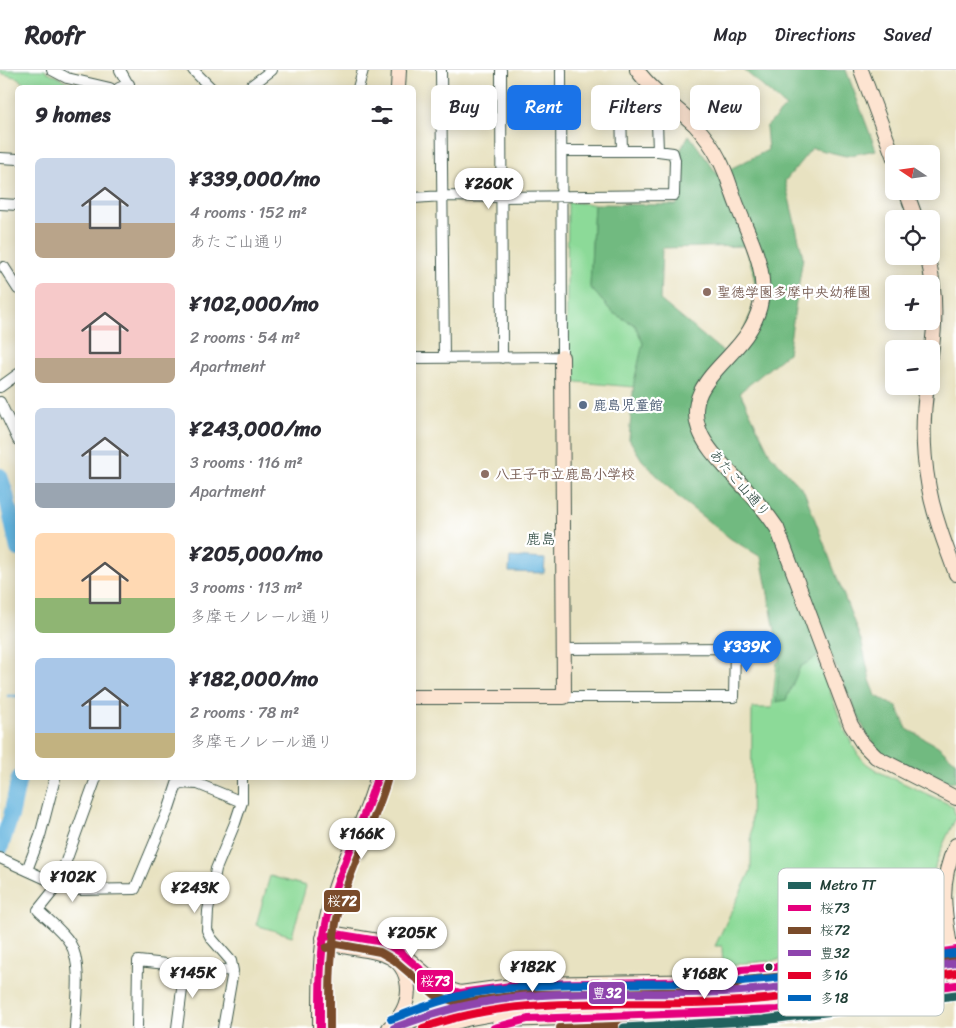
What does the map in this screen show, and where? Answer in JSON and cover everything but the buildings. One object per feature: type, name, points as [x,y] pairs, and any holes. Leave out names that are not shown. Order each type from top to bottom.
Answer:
[{"type":"main road","points":[[398,85],[399,70]]},
{"type":"main road","name":"あたご山通り","points":[[637,70],[649,84],[695,126],[720,160],[757,258],[762,280],[761,300],[757,317],[748,333],[708,378],[699,394],[696,408],[697,423],[701,435],[710,450],[766,512],[777,528],[851,725],[863,744],[876,757],[956,798]]},
{"type":"main road","points":[[861,70],[889,145]]},
{"type":"main road","points":[[929,265],[933,285],[934,305],[932,340]]},
{"type":"main road","points":[[416,697],[564,697],[562,357]]},
{"type":"main road","points":[[926,395],[924,434],[930,491],[937,522],[956,574]]},
{"type":"main road","points":[[320,1028],[320,969],[323,938],[334,890],[366,813],[376,780]]},
{"type":"main road","points":[[944,883],[946,871],[956,845]]},
{"type":"main road","points":[[944,901],[954,955],[956,980]]},
{"type":"main road","points":[[323,938],[336,934],[384,942],[400,952],[441,987],[465,993],[525,984],[727,980],[778,975]]},
{"type":"main road","points":[[323,938],[335,945],[380,952],[396,961],[402,970],[408,986],[406,1003],[401,1014],[388,1028]]},
{"type":"main road","points":[[394,1028],[436,1012],[525,995],[570,983]]},
{"type":"main road","points":[[525,995],[671,994],[731,992],[778,987]]},
{"type":"main road","points":[[434,1028],[470,1018],[527,1008],[669,1005],[778,999]]},
{"type":"main road","points":[[449,1028],[496,1020],[721,1014],[778,1010]]},
{"type":"main road","points":[[494,1028],[528,1019]]},
{"type":"street","points":[[52,70],[67,78],[76,75],[102,85]]},
{"type":"street","points":[[120,70],[126,85]]},
{"type":"street","points":[[194,70],[208,85]]},
{"type":"street","points":[[252,85],[272,70]]},
{"type":"street","points":[[359,85],[362,70]]},
{"type":"street","points":[[442,70],[444,358]]},
{"type":"street","points":[[501,70],[502,358]]},
{"type":"street","points":[[416,358],[562,357],[563,196],[561,70]]},
{"type":"street","points":[[622,151],[621,110],[643,110],[657,122],[658,151]]},
{"type":"street","points":[[416,198],[442,196],[674,195],[675,160],[673,154],[658,151],[562,151]]},
{"type":"street","points":[[0,158],[15,159]]},
{"type":"street","points":[[0,204],[15,205]]},
{"type":"street","points":[[4,267],[15,285]]},
{"type":"street","points":[[0,387],[15,376]]},
{"type":"street","points":[[0,402],[15,434]]},
{"type":"street","points":[[564,649],[735,648],[734,698],[564,697]]},
{"type":"street","points":[[24,868],[40,836],[54,780]]},
{"type":"street","points":[[75,1028],[77,969],[75,955],[71,945],[64,936],[38,910],[57,884],[95,780]]},
{"type":"street","points":[[0,858],[57,884],[76,890],[136,889],[178,780],[198,784],[242,802]]},
{"type":"street","points":[[223,1028],[233,971],[231,961],[210,938],[207,930],[208,911],[216,869],[236,823],[242,802],[242,780]]},
{"type":"street","points":[[137,1028],[138,961],[233,971]]},
{"type":"street","points":[[177,1028],[186,966]]},
{"type":"green space","points":[[0,70],[44,70],[68,82],[67,85],[27,85],[18,78],[0,73]]},
{"type":"green space","points":[[744,70],[846,70],[876,150],[846,156],[812,148],[785,181],[803,257],[788,353],[740,392],[770,454],[804,491],[862,643],[870,680],[876,696],[897,707],[907,729],[938,746],[956,762],[956,782],[944,781],[878,750],[866,733],[832,658],[820,655],[800,667],[786,700],[776,702],[780,657],[761,557],[731,539],[679,498],[642,460],[629,439],[634,382],[643,343],[635,325],[613,313],[590,287],[594,204],[677,205],[681,149],[689,135],[718,175],[768,150],[766,127],[786,107]],"holes":[[[745,246],[755,284],[752,311],[743,332],[723,352],[660,300],[662,248]]]},
{"type":"green space","points":[[568,202],[594,204],[590,287],[613,313],[635,325],[643,343],[634,387],[566,381]]},
{"type":"green space","points":[[809,636],[844,729],[858,755],[879,772],[953,806],[956,818],[935,868],[778,868],[778,960],[738,964],[723,970],[722,946],[715,946],[751,870],[752,708],[772,708],[777,662]]},
{"type":"green space","points":[[270,876],[306,886],[292,936],[256,925]]},
{"type":"water","points":[[510,557],[545,559],[544,573],[509,572]]},
{"type":"waterway","points":[[0,476],[15,535]]},
{"type":"waterway","points":[[8,696],[15,696]]},
{"type":"waterway","points":[[0,849],[11,816],[19,780]]},
{"type":"metro line","name":"TT","points":[[944,997],[956,995]]},
{"type":"metro line","name":"TT","points":[[624,1028],[763,1020],[794,1016]]},
{"type":"transit line","name":"桜73","points":[[320,1028],[321,967],[326,922],[335,890],[376,780]]},
{"type":"transit line","name":"桜72","points":[[330,1028],[333,939],[339,910],[387,781]]},
{"type":"transit line","name":"桜73","points":[[323,938],[336,934],[384,942],[400,952],[441,987],[460,993],[525,984],[717,981],[741,970],[778,967]]},
{"type":"transit line","name":"桜72","points":[[326,948],[337,944],[380,952],[394,960],[435,995],[459,1003],[526,994],[718,991],[744,980],[778,977]]},
{"type":"transit line","name":"桜73","points":[[944,952],[956,950]]},
{"type":"transit line","name":"多18","points":[[944,955],[955,953]]},
{"type":"transit line","name":"桜72","points":[[944,962],[956,960]]},
{"type":"transit line","name":"豊32","points":[[944,965],[956,963]]},
{"type":"transit line","name":"多16","points":[[944,975],[956,973]]},
{"type":"transit line","name":"多18","points":[[391,1019],[452,998],[504,989],[566,984],[722,982],[778,977]]},
{"type":"transit line","name":"桜73","points":[[944,987],[956,985]]},
{"type":"transit line","name":"豊32","points":[[394,1028],[453,1008],[505,999],[566,994],[692,993],[778,987]]},
{"type":"transit line","name":"桜72","points":[[944,997],[956,995]]},
{"type":"transit line","name":"多16","points":[[423,1028],[459,1017],[496,1010],[534,1006],[723,1002],[778,997]]},
{"type":"transit line","name":"桜73","points":[[494,1028],[528,1019],[778,1010]]},
{"type":"transit line","name":"桜72","points":[[560,1028],[779,1020],[807,1016]]},
{"type":"place","name":"聖徳学園多摩中央幼稚園","points":[[707,292]]},
{"type":"place","name":"鹿島児童館","points":[[583,405]]},
{"type":"place","name":"八王子市立鹿島小学校","points":[[485,474]]},
{"type":"district","name":"鹿島","points":[[541,539]]}]
